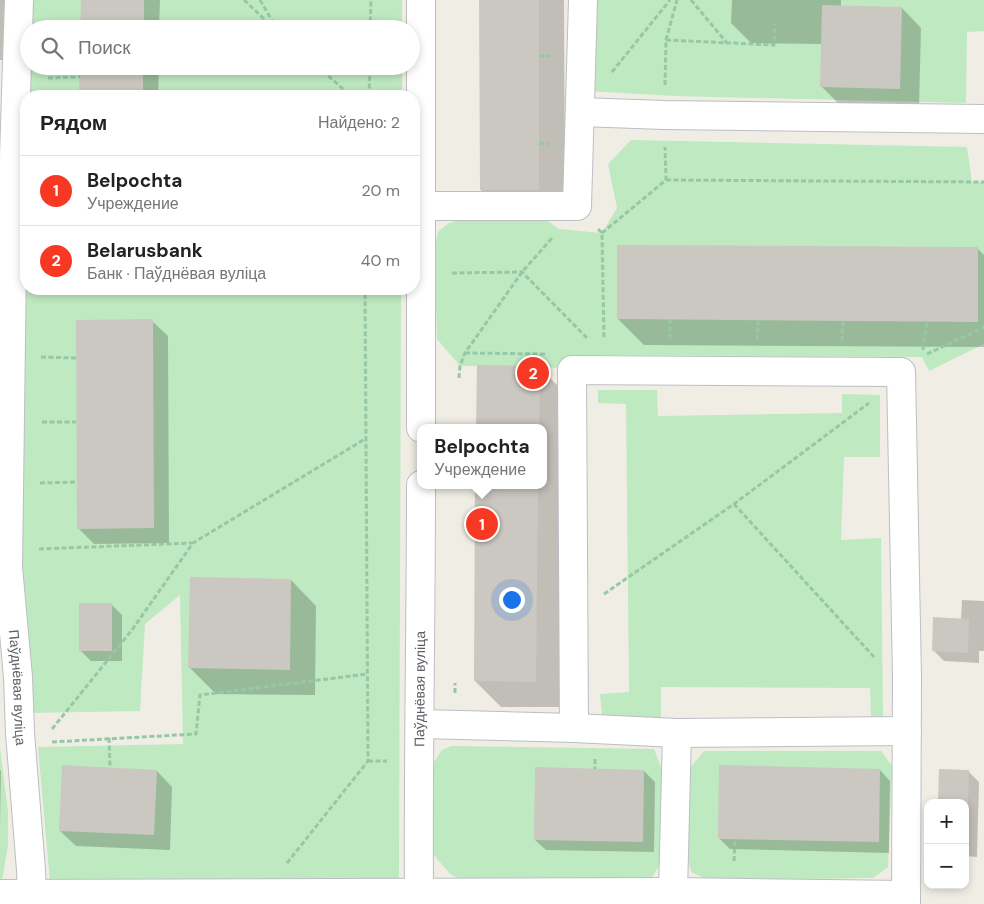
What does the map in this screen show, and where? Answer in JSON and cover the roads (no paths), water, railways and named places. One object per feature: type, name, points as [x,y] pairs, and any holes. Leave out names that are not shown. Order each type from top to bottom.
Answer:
[{"type":"street","name":"Паўднёвая вуліца","points":[[19,0],[13,201],[8,567],[18,677],[32,894]]},
{"type":"street","points":[[421,0],[421,424]]},
{"type":"street","points":[[421,206],[577,206],[582,0]]},
{"type":"street","points":[[580,112],[984,119]]},
{"type":"street","points":[[0,894],[673,892],[906,900],[907,677],[901,372],[604,362],[572,370],[574,728]]},
{"type":"street","name":"Паўднёвая вуліца","points":[[419,894],[418,761],[420,724],[421,489]]},
{"type":"street","points":[[420,724],[677,733],[907,732]]},
{"type":"street","points":[[673,892],[677,733]]},
{"type":"place","name":"Belarusbank","points":[[533,373]]},
{"type":"place","name":"Belpochta","points":[[482,524]]}]
